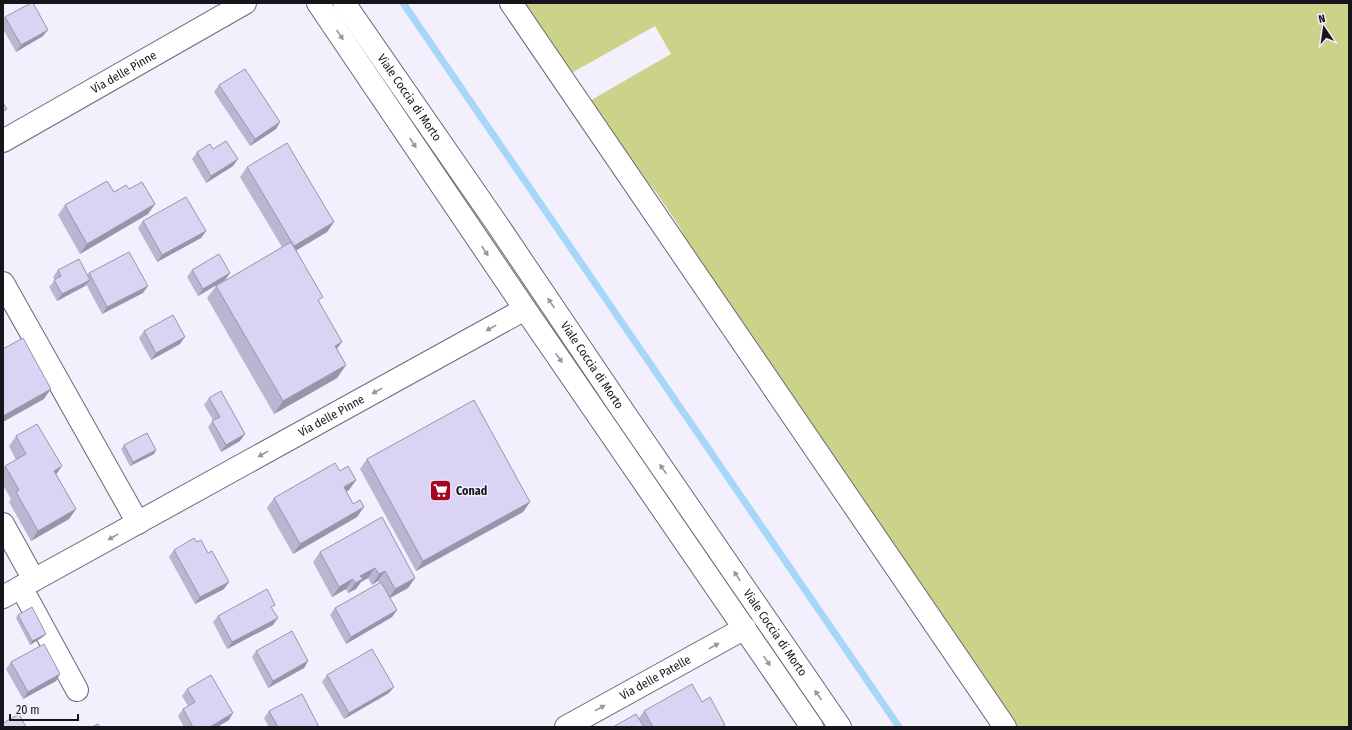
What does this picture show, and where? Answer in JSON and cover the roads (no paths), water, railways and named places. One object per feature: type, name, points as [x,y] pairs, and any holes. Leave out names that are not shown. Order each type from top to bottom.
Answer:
[{"type":"street","name":"Via delle Pinne","points":[[3,141],[245,3]]},
{"type":"street","name":"Viale Coccia di Morto","points":[[318,3],[525,309],[746,628],[812,727]]},
{"type":"street","name":"Viale Coccia di Morto","points":[[344,3],[497,224],[622,411],[840,727]]},
{"type":"street","points":[[511,3],[1005,727]]},
{"type":"street","points":[[3,283],[138,523]]},
{"type":"street","name":"Via delle Pinne","points":[[19,588],[525,309]]},
{"type":"street","points":[[3,524],[19,588],[77,690]]},
{"type":"street","name":"Via delle Patelle","points":[[566,727],[746,628]]},
{"type":"waterway","points":[[403,3],[899,727]]},
{"type":"place","name":"Conad","points":[[441,491]]}]
